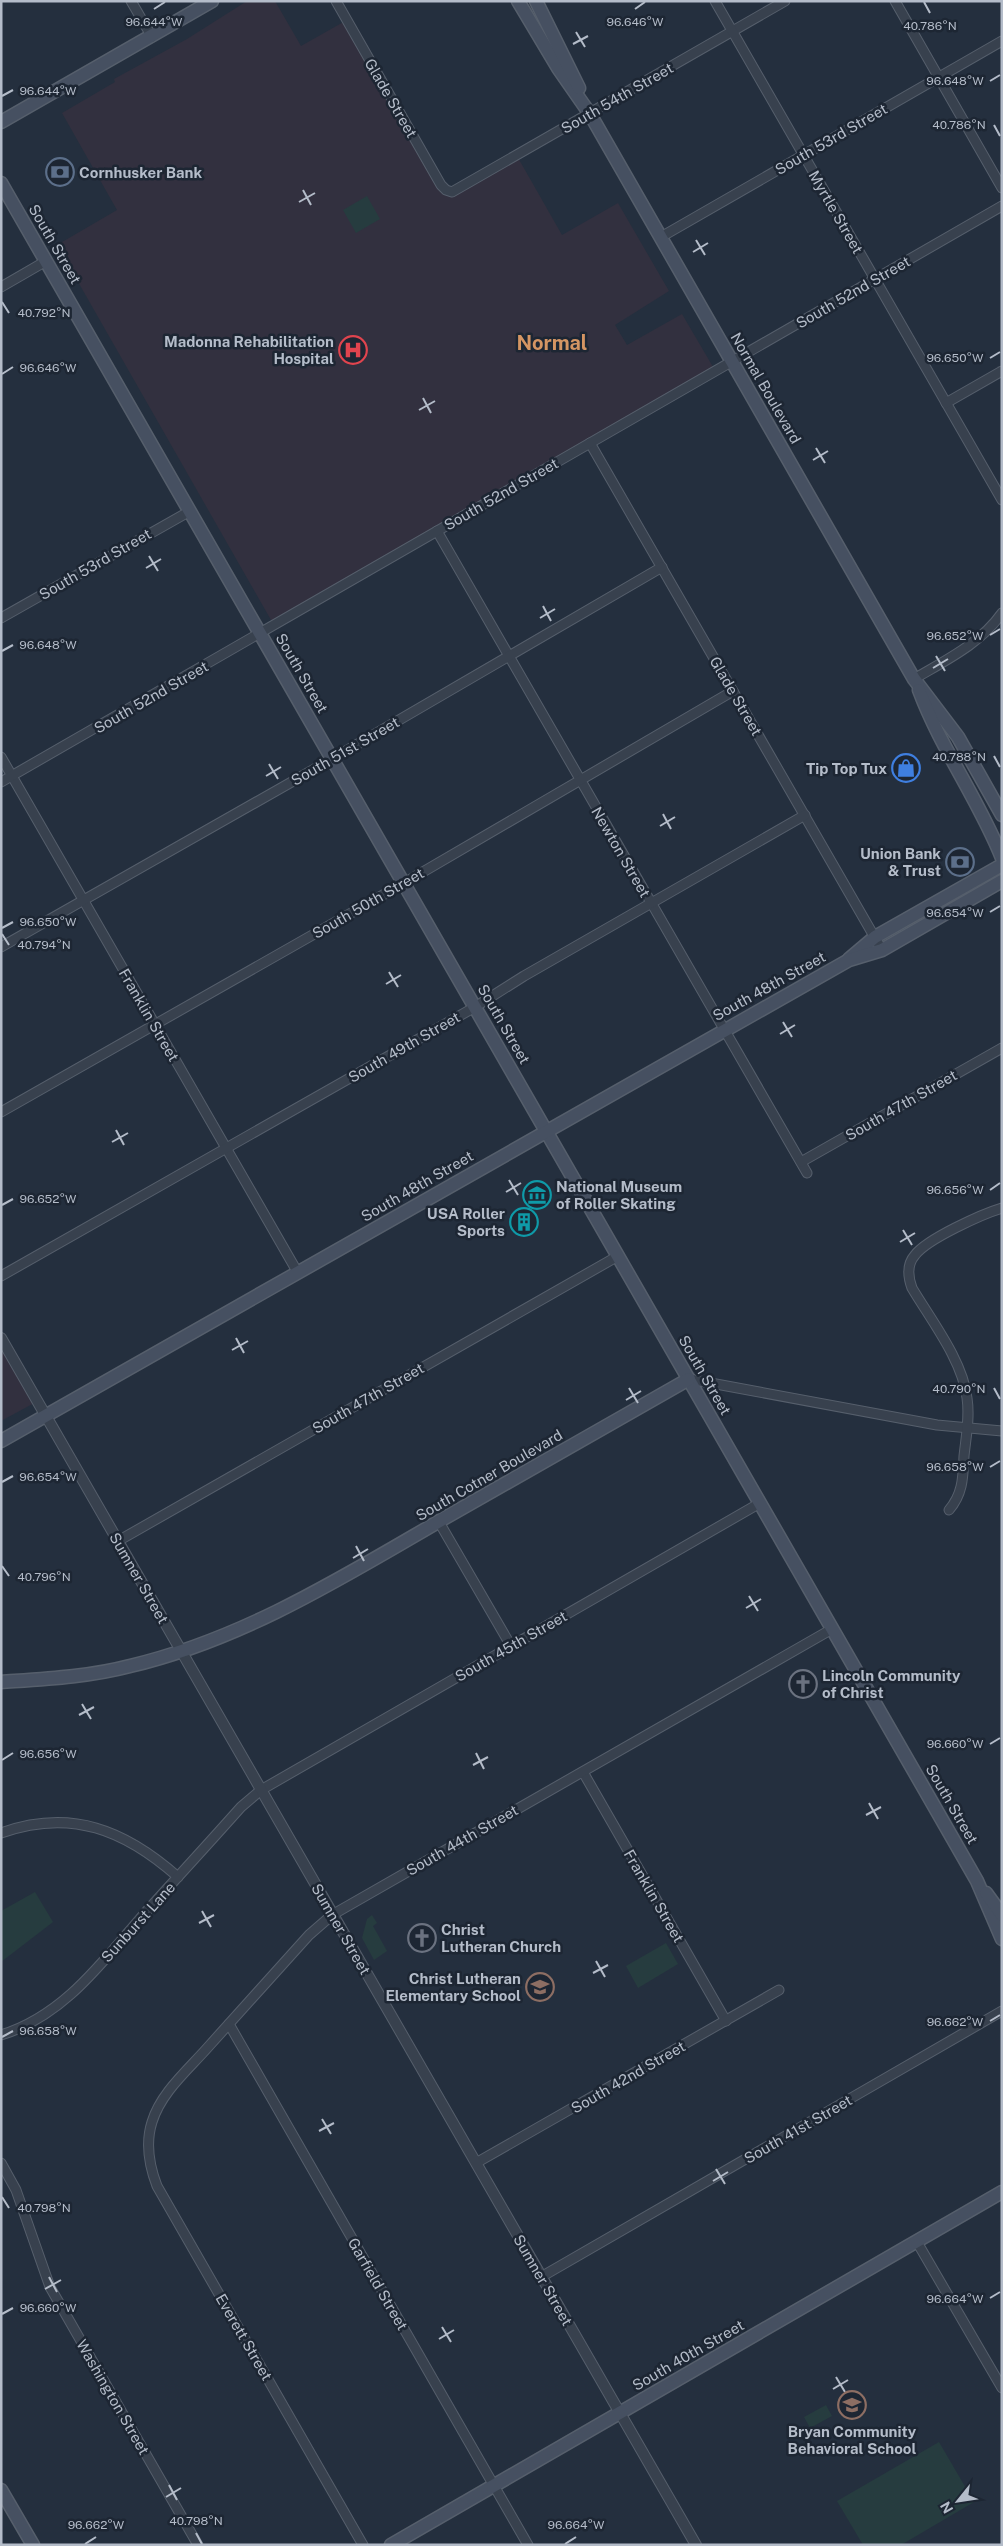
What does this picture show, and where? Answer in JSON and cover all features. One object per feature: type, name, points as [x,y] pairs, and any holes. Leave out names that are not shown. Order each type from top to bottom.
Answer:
[{"type":"main road","points":[[1,122],[152,38],[212,1]]},
{"type":"main road","name":"Normal Boulevard","points":[[518,1],[558,68],[590,114]]},
{"type":"main road","name":"Normal Boulevard","points":[[536,1],[590,114],[914,679],[934,727],[983,816],[1002,858]]},
{"type":"main road","name":"South Street","points":[[1,183],[977,1881],[1002,1938]]},
{"type":"main road","name":"Normal Boulevard","points":[[914,679],[958,737],[1002,815]]},
{"type":"main road","name":"South 48th Street","points":[[1,1442],[849,960],[875,937],[1002,865]]},
{"type":"main road","name":"South 48th Street","points":[[849,960],[882,950],[1002,881]]},
{"type":"main road","name":"South Cotner Boulevard","points":[[1,1682],[88,1675],[130,1667],[181,1652],[274,1615],[689,1379]]},
{"type":"main road","name":"South Street","points":[[977,1881],[1002,1915]]},
{"type":"main road","name":"South 40th Street","points":[[391,2545],[1002,2192]]},
{"type":"main road","points":[[1,2490],[33,2545]]},
{"type":"street","points":[[131,1],[152,38]]},
{"type":"street","name":"Glade Street","points":[[336,1],[441,185],[449,192]]},
{"type":"street","name":"Myrtle Street","points":[[714,1],[1002,500]]},
{"type":"street","name":"South 54th Street","points":[[449,192],[458,190],[785,1]]},
{"type":"street","points":[[895,1],[1002,188]]},
{"type":"street","name":"South 53rd Street","points":[[661,238],[1002,41]]},
{"type":"street","name":"South 52nd Street","points":[[1,782],[261,635],[436,531],[1002,206]]},
{"type":"street","points":[[1,287],[46,261]]},
{"type":"street","points":[[946,403],[1002,371]]},
{"type":"street","name":"Glade Street","points":[[590,443],[882,950]]},
{"type":"street","name":"South 53rd Street","points":[[1,618],[190,511]]},
{"type":"street","name":"Newton Street","points":[[436,531],[807,1173]]},
{"type":"street","name":"South 51st Street","points":[[1,947],[332,759],[662,567]]},
{"type":"street","points":[[914,679],[971,644],[995,623],[1002,613]]},
{"type":"street","name":"South 50th Street","points":[[1,1112],[404,883],[579,779],[733,691]]},
{"type":"street","name":"Franklin Street","points":[[1,757],[298,1272]]},
{"type":"street","name":"South 49th Street","points":[[1,1276],[475,1007],[650,903],[804,815]]},
{"type":"street","name":"South 47th Street","points":[[801,1162],[1002,1048]]},
{"type":"street","points":[[948,1510],[955,1502],[962,1488],[968,1406],[964,1383],[951,1355],[912,1288],[908,1274],[914,1255],[927,1245],[978,1217],[1002,1208]]},
{"type":"street","name":"South 47th Street","points":[[118,1541],[618,1256]]},
{"type":"street","name":"Sumner Street","points":[[1,1338],[696,2545]]},
{"type":"street","points":[[689,1379],[967,1429],[1002,1431]]},
{"type":"street","name":"South 45th Street","points":[[261,1790],[760,1503]]},
{"type":"street","points":[[439,1522],[511,1646]]},
{"type":"street","name":"South 44th Street","points":[[152,2123],[164,2097],[309,1935],[332,1914],[832,1629]]},
{"type":"street","name":"Franklin Street","points":[[583,1772],[726,2021]]},
{"type":"street","name":"Sunburst Lane","points":[[1,2035],[30,2023],[65,2001],[241,1807],[261,1790]]},
{"type":"street","points":[[1,1833],[51,1823],[89,1826],[138,1845],[178,1876]]},
{"type":"street","name":"South 42nd Street","points":[[476,2163],[779,1990]]},
{"type":"street","name":"South 41st Street","points":[[541,2277],[1002,2011]]},
{"type":"street","name":"Garfield Street","points":[[229,2024],[528,2545]]},
{"type":"street","name":"Everett Street","points":[[152,2123],[148,2157],[157,2186],[363,2545]]},
{"type":"street","name":"Washington Street","points":[[1,2163],[16,2190],[40,2264],[50,2286],[198,2545]]},
{"type":"street","points":[[917,2242],[1002,2388]]},
{"type":"shaded area","name":"Madonna Rehabilitation Hospital","points":[[247,1],[275,1],[301,46],[347,20],[449,191],[517,156],[562,235],[618,203],[669,291],[615,325],[627,345],[682,314],[716,372],[275,627],[57,245],[117,210],[62,113],[115,82],[114,79],[187,39]]},
{"type":"shaded area","points":[[1,1338],[38,1401],[1,1421]]},
{"type":"green space","points":[[367,196],[380,219],[356,233],[343,210]]},
{"type":"green space","points":[[35,1892],[53,1922],[1,1962],[1,1911]]},
{"type":"green space","points":[[372,1915],[377,1923],[373,1926],[387,1951],[374,1960],[362,1938],[367,1919]]},
{"type":"green space","points":[[666,1943],[678,1964],[638,1988],[626,1966]]},
{"type":"green space","points":[[826,2405],[832,2416],[810,2428],[804,2417]]},
{"type":"green space","points":[[939,2442],[974,2502],[901,2545],[863,2545],[837,2501]]},
{"type":"place","name":"Cornhusker Bank","points":[[60,172]]},
{"type":"place","name":"Madonna Rehabilitation Hospital","points":[[353,350]]},
{"type":"place","name":"Tip Top Tux","points":[[906,768]]},
{"type":"place","name":"Union Bank & Trust","points":[[960,862]]},
{"type":"place","name":"National Museum of Roller Skating","points":[[537,1195]]},
{"type":"place","name":"USA Roller Sports","points":[[524,1222]]},
{"type":"place","name":"Lincoln Community of Christ","points":[[803,1684]]},
{"type":"place","name":"Christ Lutheran Church","points":[[422,1938]]},
{"type":"place","name":"Christ Lutheran Elementary School","points":[[540,1987]]},
{"type":"place","name":"Bryan Community Behavioral School","points":[[852,2405]]},
{"type":"district","name":"Normal","points":[[552,343]]}]
